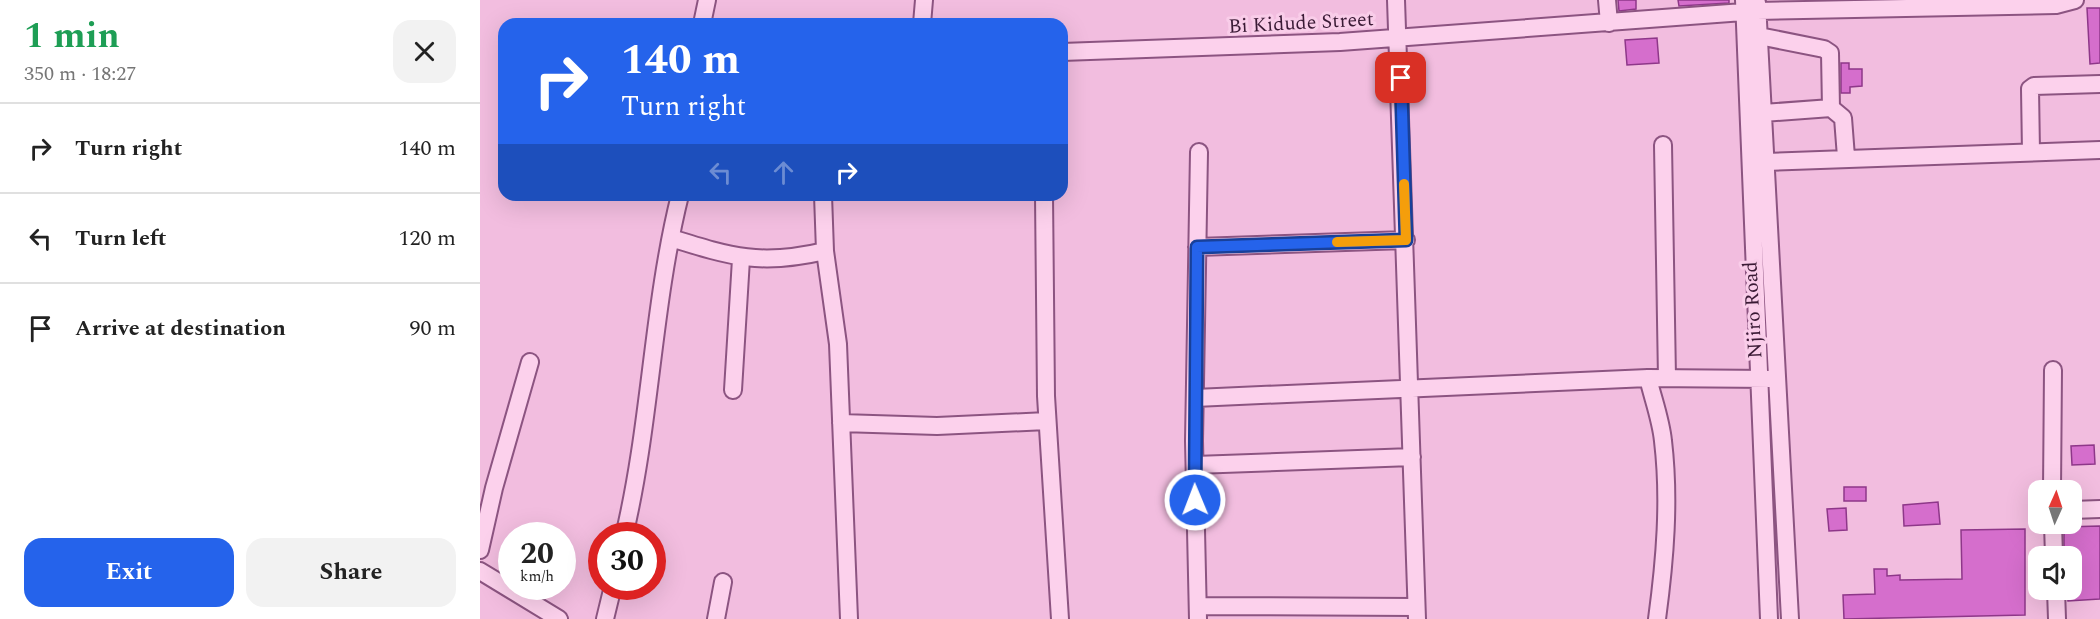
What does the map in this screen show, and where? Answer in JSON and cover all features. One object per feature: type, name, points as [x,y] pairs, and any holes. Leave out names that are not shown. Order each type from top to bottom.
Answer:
[{"type":"street","points":[[703,18],[707,0]]},
{"type":"street","points":[[922,18],[924,0]]},
{"type":"street","points":[[1199,152],[1194,465],[1198,612],[1417,613],[1400,38],[1396,0]]},
{"type":"street","points":[[1607,0],[1609,23]]},
{"type":"street","name":"Bi Kidude Street","points":[[1068,52],[1299,44],[1400,38],[1609,23],[1751,6],[2055,5],[2075,0]]},
{"type":"street","points":[[1751,6],[1769,379],[1769,619]]},
{"type":"street","name":"Njiro Road","points":[[1751,6],[1759,36],[1766,162],[1769,379],[1790,619]]},
{"type":"street","points":[[1759,36],[1824,49],[1830,54],[1831,108]]},
{"type":"street","points":[[2031,152],[2030,89],[2034,86],[2100,84]]},
{"type":"street","points":[[1763,113],[1831,108],[1843,118],[1846,157]]},
{"type":"street","points":[[1663,144],[1667,378]]},
{"type":"street","points":[[1766,162],[1846,157],[2100,150]]},
{"type":"street","points":[[627,522],[640,457],[657,325],[679,201]]},
{"type":"street","points":[[823,201],[825,251],[838,344],[849,619]]},
{"type":"street","points":[[1044,201],[1047,421],[1060,619]]},
{"type":"street","points":[[671,238],[741,259],[799,257],[825,251]]},
{"type":"street","points":[[1197,247],[1406,240]]},
{"type":"street","points":[[733,390],[741,259]]},
{"type":"street","points":[[480,550],[494,488],[530,362]]},
{"type":"street","points":[[2052,480],[2053,369]]},
{"type":"street","points":[[1195,398],[1648,378],[1769,379]]},
{"type":"street","points":[[1648,378],[1663,439],[1666,499],[1665,558],[1657,619]]},
{"type":"street","points":[[842,423],[937,426],[1047,421]]},
{"type":"street","points":[[1194,465],[1412,457]]},
{"type":"street","points":[[2082,510],[2100,509]]},
{"type":"street","points":[[480,572],[559,619]]},
{"type":"street","points":[[716,619],[723,582]]},
{"type":"street","points":[[605,619],[610,600]]},
{"type":"street","points":[[2056,600],[2056,619]]},
{"type":"building","points":[[1618,0],[1636,0],[1636,9],[1619,11]]},
{"type":"building","points":[[1678,0],[1729,0],[1729,3],[1679,6]]},
{"type":"building","points":[[2087,8],[2100,8],[2100,63],[2090,64]]},
{"type":"building","points":[[1657,38],[1659,63],[1627,65],[1625,40]]},
{"type":"building","points":[[1841,63],[1849,63],[1849,69],[1862,69],[1862,86],[1850,87],[1850,93],[1841,93]]},
{"type":"building","points":[[2094,445],[2095,464],[2072,465],[2071,446]]},
{"type":"building","points":[[1844,487],[1866,487],[1866,501],[1844,501]]},
{"type":"building","points":[[1938,502],[1940,524],[1904,526],[1903,505]]},
{"type":"building","points":[[1846,508],[1847,530],[1829,531],[1827,509]]},
{"type":"building","points":[[2082,526],[2100,526],[2100,599],[2068,601],[2082,600],[2082,546],[2064,546],[2064,534],[2082,534]]},
{"type":"building","points":[[2025,529],[2025,615],[1844,619],[1843,595],[1875,594],[1874,569],[1887,569],[1887,576],[1900,575],[1900,580],[1962,579],[1961,530]]},
{"type":"slow traffic","points":[[1337,242],[1406,240],[1404,184]]},
{"type":"route","points":[[1195,500],[1197,247],[1406,240],[1401,78]]}]
